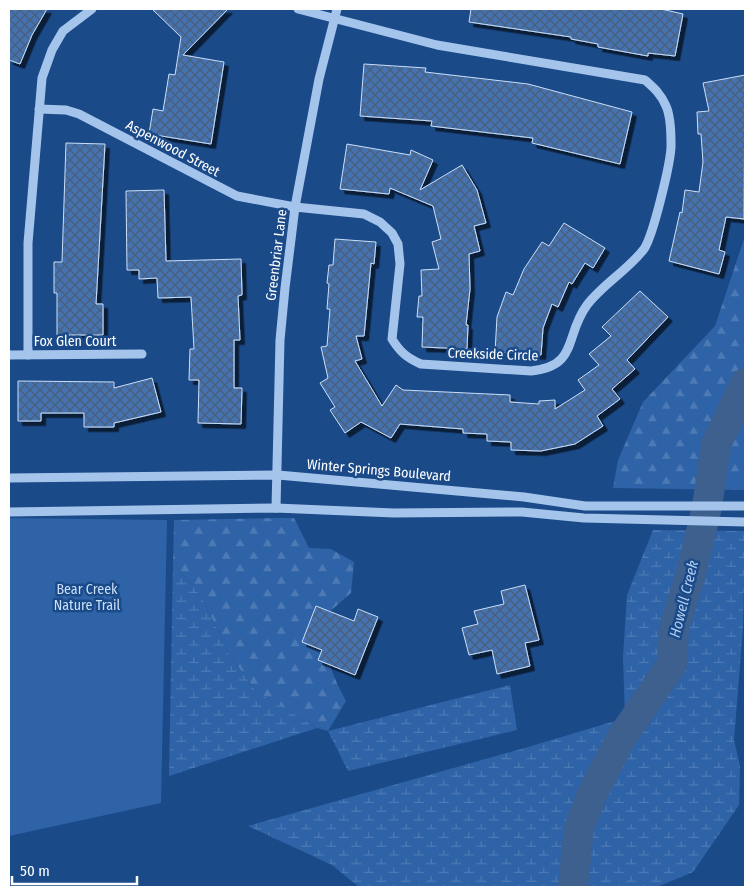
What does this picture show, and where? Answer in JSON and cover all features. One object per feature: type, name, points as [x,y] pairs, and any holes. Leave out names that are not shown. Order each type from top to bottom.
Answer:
[{"type":"street","points":[[28,355],[28,243],[42,78],[52,50],[63,31],[92,9]]},
{"type":"street","name":"Creekside Circle","points":[[296,207],[364,214],[380,222],[392,233],[398,244],[400,264],[392,339],[398,350],[409,359],[421,364],[531,371],[544,370],[560,363],[580,317],[588,304],[629,266],[644,248],[652,232],[672,144],[667,107],[658,91],[645,80],[436,44],[298,9]]},
{"type":"street","name":"Greenbriar Lane","points":[[276,508],[280,340],[296,207],[319,79],[337,9]]},
{"type":"street","name":"Aspenwood Street","points":[[39,109],[66,110],[79,114],[237,196],[296,207]]},
{"type":"street","name":"Fox Glen Court","points":[[9,355],[142,354]]},
{"type":"street","name":"Winter Springs Boulevard","points":[[9,478],[278,475],[524,496],[586,506],[745,506]]},
{"type":"street","points":[[9,512],[276,508],[394,513],[522,512],[640,520],[745,522]]},
{"type":"green space","points":[[745,236],[745,490],[613,488],[618,460],[643,402],[715,326]]},
{"type":"green space","name":"Bear Creek Nature Trail","points":[[9,518],[167,520],[161,803],[9,836]]},
{"type":"green space","points":[[294,518],[309,548],[331,549],[354,562],[351,593],[327,614],[326,639],[331,669],[346,701],[328,731],[317,728],[257,692],[228,653],[202,597],[173,563],[174,520]]},
{"type":"green space","points":[[653,530],[745,531],[743,627],[734,740],[740,766],[739,805],[693,872],[657,887],[359,887],[332,865],[248,826],[625,718],[623,657],[627,595]]},
{"type":"green space","points":[[173,563],[202,597],[228,653],[257,692],[317,728],[169,776]]},
{"type":"green space","points":[[510,685],[517,730],[348,771],[328,731]]},
{"type":"building","points":[[9,9],[47,9],[32,35],[20,64],[9,60]]},
{"type":"building","points":[[152,9],[228,9],[183,55],[224,62],[211,144],[149,134],[153,109],[163,111],[169,74],[175,75],[181,37]]},
{"type":"building","points":[[471,9],[661,9],[683,14],[675,56],[648,53],[648,56],[598,47],[598,44],[571,39],[571,37],[469,22]]},
{"type":"building","points":[[364,64],[426,68],[425,72],[528,84],[632,112],[620,164],[532,143],[533,138],[431,126],[432,121],[360,116]]},
{"type":"building","points":[[745,75],[744,219],[726,217],[719,250],[725,252],[719,274],[669,261],[680,212],[682,213],[685,190],[699,192],[703,162],[701,134],[698,134],[697,112],[709,111],[703,83]]},
{"type":"building","points":[[66,143],[105,144],[96,304],[103,304],[103,335],[57,335],[57,293],[54,293],[54,262],[62,262]]},
{"type":"building","points":[[347,144],[410,155],[411,150],[433,160],[420,190],[462,165],[477,190],[486,223],[474,226],[480,251],[469,254],[470,289],[466,325],[468,325],[467,349],[422,347],[423,317],[417,317],[419,296],[422,296],[421,270],[439,269],[432,242],[441,239],[433,206],[390,188],[389,194],[340,189]]},
{"type":"building","points":[[164,190],[166,261],[241,259],[242,295],[238,296],[240,340],[234,340],[234,388],[242,388],[241,424],[198,423],[199,380],[189,380],[190,349],[194,349],[191,297],[158,298],[157,278],[139,279],[139,270],[127,270],[126,191]]},
{"type":"building","points":[[564,223],[605,248],[593,268],[585,263],[572,284],[569,282],[558,307],[552,304],[543,328],[541,355],[495,352],[497,317],[506,292],[513,295],[524,269],[542,242],[549,246]]},
{"type":"building","points":[[335,239],[376,242],[374,264],[371,263],[364,336],[356,336],[362,359],[355,361],[382,406],[396,385],[403,390],[510,395],[510,402],[539,404],[539,401],[555,400],[555,409],[585,390],[578,380],[599,365],[589,354],[611,336],[602,327],[640,291],[668,317],[627,360],[635,369],[612,389],[620,399],[597,416],[603,426],[575,444],[541,451],[511,450],[511,442],[487,441],[487,434],[463,433],[463,429],[400,424],[391,438],[361,422],[345,433],[330,410],[335,407],[320,383],[328,378],[321,347],[327,346],[330,309],[327,309],[329,284],[327,283],[329,265],[333,265]]},
{"type":"building","points":[[152,378],[161,412],[114,423],[114,427],[84,427],[84,413],[41,413],[41,421],[18,421],[18,381],[114,382],[114,388]]},
{"type":"building","points":[[525,585],[539,640],[525,643],[530,666],[497,674],[492,650],[469,655],[462,628],[478,624],[474,611],[504,604],[501,591]]},
{"type":"building","points":[[316,606],[354,621],[358,609],[378,617],[355,675],[318,660],[322,650],[302,642]]},
{"type":"waterway","name":"Howell Creek","points":[[573,887],[579,828],[592,794],[622,737],[672,664],[674,628],[691,573],[707,507],[716,445],[745,383]]}]
